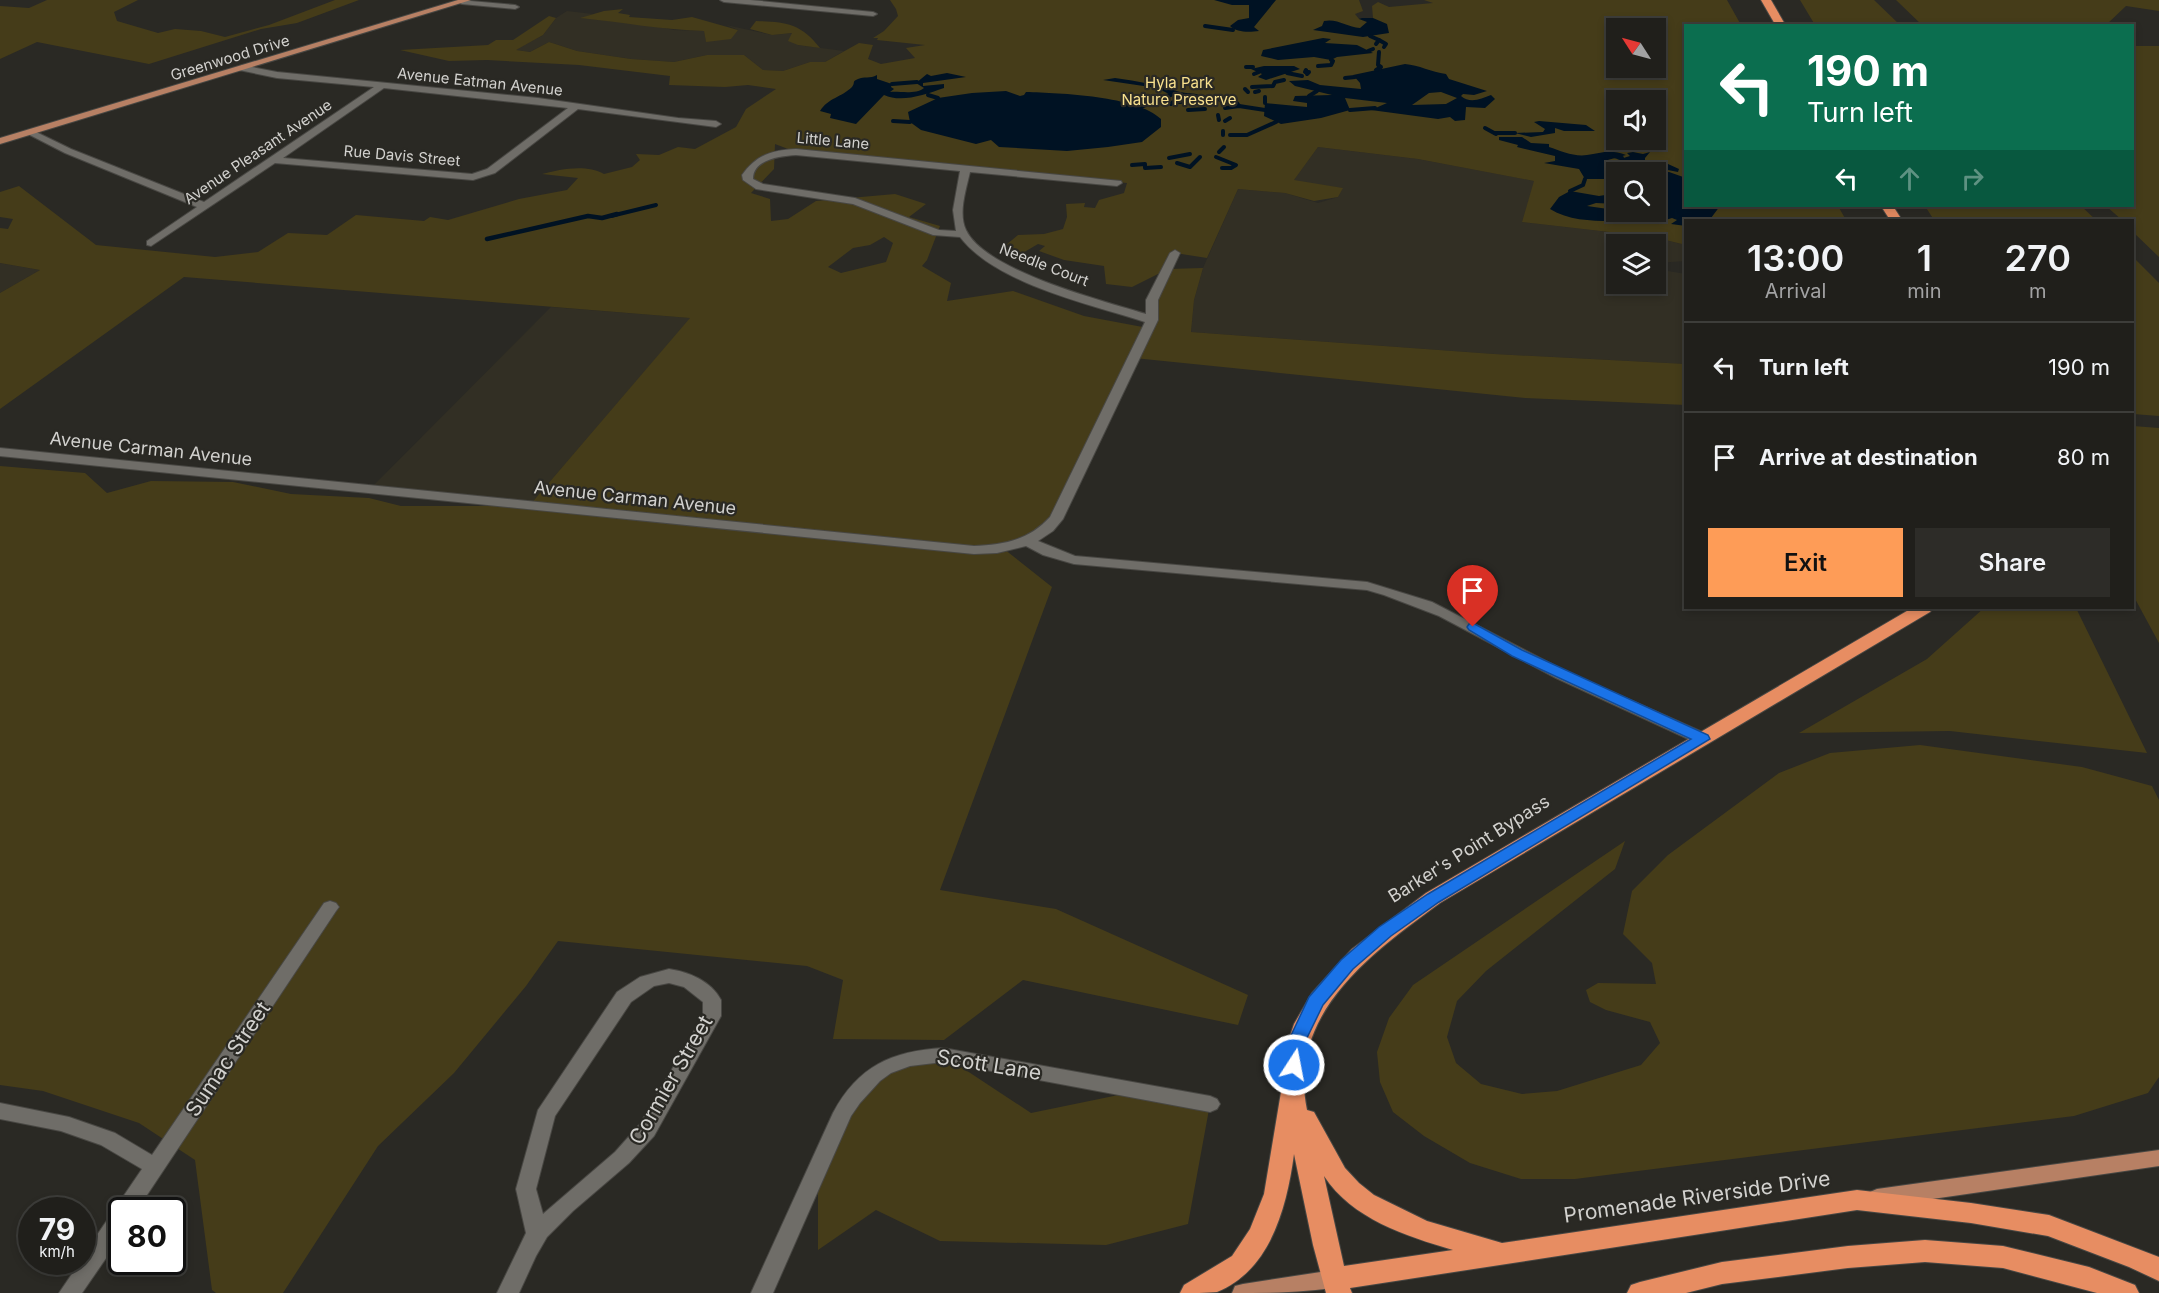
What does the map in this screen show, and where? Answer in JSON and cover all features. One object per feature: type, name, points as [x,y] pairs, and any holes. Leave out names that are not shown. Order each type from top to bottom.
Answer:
[{"type":"highway","points":[[1766,0],[1780,24]]},
{"type":"highway","name":"Barker's Point Bypass","points":[[1336,1286],[1292,1087],[1296,1044],[1316,1001],[1347,964],[1385,932],[1433,898],[1922,609]]},
{"type":"highway","points":[[1292,1087],[1327,1162],[1350,1190],[1389,1215],[1430,1234],[1503,1253]]},
{"type":"highway","points":[[1193,1293],[1241,1263],[1261,1233],[1276,1194],[1292,1087]]},
{"type":"highway","points":[[1857,1200],[1971,1213],[2049,1226],[2138,1259],[2159,1270]]},
{"type":"highway","name":"Promenade Riverside Drive","points":[[1336,1286],[1503,1253],[1857,1200]]},
{"type":"highway","points":[[1640,1293],[1722,1273],[1848,1257],[1925,1251],[2003,1257],[2088,1278],[2126,1293]]},
{"type":"highway","points":[[1645,1292],[1654,1293]]},
{"type":"main road","name":"Greenwood Drive","points":[[0,141],[465,1]]},
{"type":"main road","name":"Promenade Riverside Drive","points":[[1857,1200],[2159,1158]]},
{"type":"main road","name":"Promenade Riverside Drive","points":[[1243,1293],[1336,1286]]},
{"type":"street","points":[[724,0],[873,14]]},
{"type":"street","points":[[465,1],[515,7]]},
{"type":"street","name":"Avenue Eatman Avenue","points":[[242,68],[277,75],[716,124]]},
{"type":"street","name":"Avenue Pleasant Avenue","points":[[151,243],[382,86]]},
{"type":"street","name":"Rue Davis Street","points":[[276,160],[473,177],[491,171],[575,107]]},
{"type":"street","points":[[30,132],[68,151],[204,206]]},
{"type":"street","name":"Little Lane","points":[[962,234],[937,233],[855,201],[760,187],[748,180],[747,175],[757,160],[796,152],[1117,183]]},
{"type":"street","points":[[962,234],[958,217],[965,170]]},
{"type":"street","name":"Needle Court","points":[[962,234],[984,258],[1001,267],[1152,320]]},
{"type":"street","name":"Avenue Carman Avenue","points":[[0,452],[974,550],[1003,549],[1028,542],[1046,532],[1056,519],[1144,338],[1152,320],[1152,300],[1175,253]]},
{"type":"street","points":[[1028,542],[1048,552],[1074,560],[1367,586],[1398,592],[1435,606],[1517,653],[1703,739]]},
{"type":"street","name":"Sumac Street","points":[[135,1197],[330,907]]},
{"type":"street","name":"Cormier Street","points":[[508,1293],[537,1234],[556,1213],[622,1158],[647,1130],[712,1016],[712,999],[701,987],[683,976],[661,976],[639,984],[624,997],[554,1100],[545,1116],[526,1189],[537,1234]]},
{"type":"street","name":"Scott Lane","points":[[762,1293],[843,1113],[860,1087],[882,1068],[914,1056],[943,1055],[1210,1104]]},
{"type":"street","points":[[0,1111],[62,1123],[108,1139],[155,1167]]},
{"type":"street","points":[[70,1293],[108,1237]]},
{"type":"shaded area","points":[[567,11],[593,14],[583,18],[650,25],[674,30],[704,31],[706,41],[738,30],[726,25],[772,35],[793,33],[798,45],[844,51],[825,62],[810,62],[783,71],[763,70],[744,55],[707,55],[674,62],[631,59],[577,51],[549,42],[530,52],[515,50],[543,35],[556,18]]},
{"type":"shaded area","points":[[1318,147],[1418,159],[1535,181],[1522,222],[1627,234],[1606,234],[1606,294],[1666,294],[1666,271],[1684,274],[1684,364],[1494,354],[1191,332],[1194,300],[1203,268],[1238,189],[1285,193],[1318,203],[1338,197],[1342,188],[1293,181]]},
{"type":"shaded area","points":[[1666,240],[1684,245],[1684,261],[1666,262]]},
{"type":"shaded area","points":[[0,263],[40,270],[0,293]]},
{"type":"shaded area","points":[[551,307],[691,318],[529,506],[369,490]]},
{"type":"green space","points":[[47,0],[138,0],[114,12],[117,21],[158,33],[175,29],[201,31],[225,37],[269,25],[335,0],[359,0],[297,23],[261,29],[149,64],[37,42],[0,59],[0,6],[29,8]]},
{"type":"green space","name":"Hyla Park Nature Preserve","points":[[890,0],[1359,0],[1363,11],[1355,14],[1359,19],[1373,18],[1372,6],[1378,2],[1389,7],[1433,3],[1424,0],[1727,0],[1740,24],[1684,24],[1684,207],[1839,207],[1845,219],[1684,219],[1684,245],[1666,240],[1666,234],[1627,234],[1522,222],[1534,181],[1418,159],[1318,147],[1294,180],[1343,188],[1338,197],[1314,201],[1285,193],[1238,189],[1207,258],[1175,253],[1168,269],[1203,268],[1194,300],[1191,332],[1494,354],[1684,364],[1684,405],[1525,398],[1134,358],[1056,519],[1004,549],[1052,587],[940,890],[1056,909],[1248,995],[1238,1025],[1023,980],[944,1040],[833,1039],[843,980],[807,966],[558,941],[526,986],[454,1073],[378,1146],[283,1293],[216,1293],[212,1290],[195,1160],[139,1123],[43,1091],[0,1085],[0,466],[85,473],[107,493],[151,481],[233,482],[291,494],[369,498],[401,506],[529,506],[690,318],[184,277],[0,409],[0,293],[40,270],[0,263],[0,228],[8,229],[13,219],[0,217],[0,192],[19,186],[96,245],[215,257],[258,252],[288,233],[327,235],[356,215],[424,221],[430,217],[448,220],[519,199],[567,190],[578,178],[542,174],[581,168],[604,174],[632,167],[640,160],[636,154],[659,155],[678,147],[695,149],[736,127],[746,109],[776,89],[748,85],[725,87],[669,85],[670,76],[579,65],[487,60],[449,61],[400,50],[488,45],[496,40],[513,40],[549,16],[556,18],[543,35],[516,50],[530,52],[549,42],[577,51],[631,59],[674,62],[707,55],[744,55],[763,70],[783,71],[810,62],[825,62],[859,43],[873,45],[868,59],[881,64],[915,58],[906,48],[925,45],[873,38],[884,31],[898,16]],"holes":[[[775,144],[796,152],[1127,183],[1124,193],[1099,200],[1095,208],[1084,207],[1085,203],[1066,204],[1067,217],[1063,229],[1044,234],[1018,235],[1000,250],[1021,254],[1038,244],[1045,246],[1039,251],[1064,260],[1104,266],[1106,284],[1132,287],[1166,270],[1148,328],[1084,316],[1013,291],[947,301],[951,283],[922,266],[927,260],[940,226],[909,217],[926,204],[895,194],[816,201],[788,219],[771,221],[770,199],[751,193],[774,169]],[[884,237],[893,243],[886,262],[841,273],[828,267],[853,248],[870,245]]]},
{"type":"green space","points":[[1800,0],[1874,0],[1899,24],[1814,24]]},
{"type":"green space","points":[[1896,0],[2159,0],[2159,11],[2126,6],[2107,24],[1921,24]]},
{"type":"green space","points":[[623,9],[618,13],[630,15],[629,17],[672,20],[692,17],[738,30],[731,39],[706,42],[704,31],[658,28],[580,18],[604,11]]},
{"type":"green space","points":[[756,21],[784,23],[792,26],[806,33],[820,48],[788,41],[792,33],[772,35],[750,29]]},
{"type":"green space","points":[[2134,46],[2159,46],[2159,257],[2134,233],[2134,219],[2121,219],[2107,207],[2134,207]]},
{"type":"green space","points":[[1926,207],[2082,207],[2095,219],[1933,219]]},
{"type":"green space","points":[[2134,258],[2159,283],[2159,416],[2134,414]]},
{"type":"green space","points":[[2134,426],[2159,428],[2159,643],[2134,597]]},
{"type":"green space","points":[[1983,609],[2076,609],[2147,753],[1950,731],[1799,733],[1927,659]]},
{"type":"green space","points":[[1920,745],[2082,767],[2152,786],[2159,800],[2159,1077],[2148,1093],[2074,1116],[1575,1179],[1521,1179],[1470,1163],[1424,1136],[1393,1112],[1380,1082],[1377,1052],[1389,1018],[1413,985],[1625,841],[1615,869],[1486,971],[1457,1001],[1447,1037],[1456,1063],[1481,1084],[1522,1094],[1557,1091],[1641,1065],[1660,1043],[1650,1022],[1606,1010],[1590,1002],[1586,990],[1598,983],[1656,984],[1652,963],[1623,934],[1632,891],[1668,855],[1779,773],[1830,753]]},
{"type":"green space","points":[[943,1055],[1031,1113],[1138,1091],[1210,1104],[1188,1224],[1106,1245],[940,1241],[876,1210],[818,1250],[818,1168],[843,1113],[882,1068]]},
{"type":"water","points":[[1214,0],[1276,0],[1254,27],[1259,31],[1248,32],[1236,30],[1230,26],[1238,20],[1249,18],[1249,5],[1232,5]]},
{"type":"water","points":[[1373,18],[1387,24],[1389,33],[1363,37],[1313,30],[1322,26],[1324,21],[1329,20],[1360,28],[1367,22],[1359,19]]},
{"type":"water","points":[[1323,38],[1331,39],[1325,43],[1357,45],[1373,53],[1337,57],[1331,60],[1314,57],[1278,60],[1261,56],[1263,50]]},
{"type":"water","points":[[1405,64],[1446,74],[1449,79],[1487,91],[1461,96],[1468,100],[1491,95],[1495,99],[1485,108],[1466,107],[1465,120],[1455,121],[1450,117],[1438,119],[1371,110],[1387,103],[1345,98],[1350,110],[1321,118],[1281,124],[1264,116],[1265,103],[1307,107],[1307,103],[1293,101],[1295,96],[1332,95],[1295,86],[1289,81],[1308,80],[1320,85],[1361,89],[1360,83],[1353,75]],"holes":[[[1441,92],[1457,98],[1446,104],[1412,105],[1429,93]]]},
{"type":"water","points":[[1264,66],[1294,66],[1300,69],[1266,80],[1258,77],[1262,74],[1251,69]]},
{"type":"water","points":[[947,73],[966,77],[923,83],[923,86],[944,84],[944,88],[913,97],[898,98],[884,95],[856,124],[830,118],[831,114],[820,111],[827,103],[852,87],[860,78],[877,75],[877,79],[892,84],[891,87],[894,89],[890,92],[912,92],[924,88],[916,83],[927,74],[931,76]]},
{"type":"water","points":[[1115,78],[1198,94],[1203,97],[1171,95],[1157,88],[1103,80]]},
{"type":"water","points":[[1006,91],[1020,96],[1026,92],[1097,97],[1135,105],[1150,111],[1161,119],[1161,127],[1142,142],[1067,151],[999,147],[991,140],[976,144],[921,130],[910,122],[908,112],[938,98]]},
{"type":"water","points":[[1534,122],[1586,125],[1595,131],[1564,131],[1555,128],[1555,133],[1531,137],[1515,133],[1543,132],[1545,129]]},
{"type":"water","points":[[1499,137],[1522,137],[1531,143],[1549,144],[1549,147],[1577,155],[1616,152],[1626,155],[1604,161],[1608,162],[1606,162],[1606,179],[1585,179],[1579,169],[1544,163],[1555,161],[1555,156],[1499,140]]},
{"type":"water","points":[[1650,152],[1645,161],[1653,162],[1617,160],[1630,156],[1627,153]]},
{"type":"water","points":[[1666,164],[1679,169],[1678,172],[1666,170]]},
{"type":"water","points":[[1666,172],[1684,177],[1684,207],[1719,207],[1711,218],[1684,219],[1684,226],[1671,224],[1677,220],[1672,218],[1666,220]]},
{"type":"water","points":[[1570,191],[1599,196],[1606,195],[1606,203],[1587,206],[1606,209],[1606,221],[1572,218],[1557,213],[1550,209],[1559,197]]},
{"type":"waterway","points":[[1205,26],[1233,30]]},
{"type":"waterway","points":[[1370,36],[1379,40]]},
{"type":"waterway","points":[[1376,44],[1379,40]]},
{"type":"waterway","points":[[1379,40],[1386,44],[1384,47]]},
{"type":"waterway","points":[[1368,51],[1373,49]]},
{"type":"waterway","points":[[1376,70],[1381,67],[1378,65],[1379,52]]},
{"type":"waterway","points":[[1318,66],[1331,65],[1333,61],[1331,60]]},
{"type":"waterway","points":[[1246,67],[1253,67]]},
{"type":"waterway","points":[[1306,70],[1305,72],[1309,72],[1307,74]]},
{"type":"waterway","points":[[1254,74],[1259,72]]},
{"type":"waterway","points":[[1287,73],[1302,76]]},
{"type":"waterway","points":[[1345,78],[1355,77]]},
{"type":"waterway","points":[[1252,87],[1273,86],[1275,82],[1284,80]]},
{"type":"waterway","points":[[892,84],[917,82]]},
{"type":"waterway","points":[[1245,89],[1248,92]]},
{"type":"waterway","points":[[1255,92],[1259,91]]},
{"type":"waterway","points":[[1309,96],[1317,91]]},
{"type":"waterway","points":[[928,95],[938,98]]},
{"type":"waterway","points":[[1166,96],[1171,95]]},
{"type":"waterway","points":[[1179,102],[1187,101],[1191,97]]},
{"type":"waterway","points":[[1265,97],[1265,103]]},
{"type":"waterway","points":[[1193,101],[1217,99],[1236,102],[1239,106]]},
{"type":"waterway","points":[[1141,107],[1154,102]]},
{"type":"waterway","points":[[1225,108],[1239,106]]},
{"type":"waterway","points":[[1239,106],[1265,110]]},
{"type":"waterway","points":[[1350,110],[1375,108]]},
{"type":"waterway","points":[[1188,110],[1205,109]]},
{"type":"waterway","points":[[1218,115],[1219,120]]},
{"type":"waterway","points":[[1225,121],[1230,118]]},
{"type":"waterway","points":[[893,121],[910,122]]},
{"type":"waterway","points":[[1230,135],[1247,135],[1276,122]]},
{"type":"waterway","points":[[1485,128],[1496,134]]},
{"type":"waterway","points":[[1495,133],[1515,133]]},
{"type":"waterway","points":[[1219,152],[1224,147]]},
{"type":"waterway","points":[[1169,158],[1190,154]]},
{"type":"waterway","points":[[1614,156],[1622,158]]},
{"type":"waterway","points":[[1177,163],[1190,167],[1200,157]]},
{"type":"waterway","points":[[1216,157],[1236,165],[1231,168],[1222,168]]},
{"type":"waterway","points":[[1132,165],[1145,164],[1145,168],[1161,167]]},
{"type":"waterway","points":[[1570,191],[1583,185],[1585,179]]},
{"type":"waterway","points":[[611,216],[656,205]]},
{"type":"waterway","points":[[487,239],[588,216],[602,218],[617,214]]},
{"type":"route","points":[[1294,1065],[1296,1044],[1316,1001],[1347,964],[1385,932],[1433,898],[1703,739],[1517,653],[1473,627]]}]
